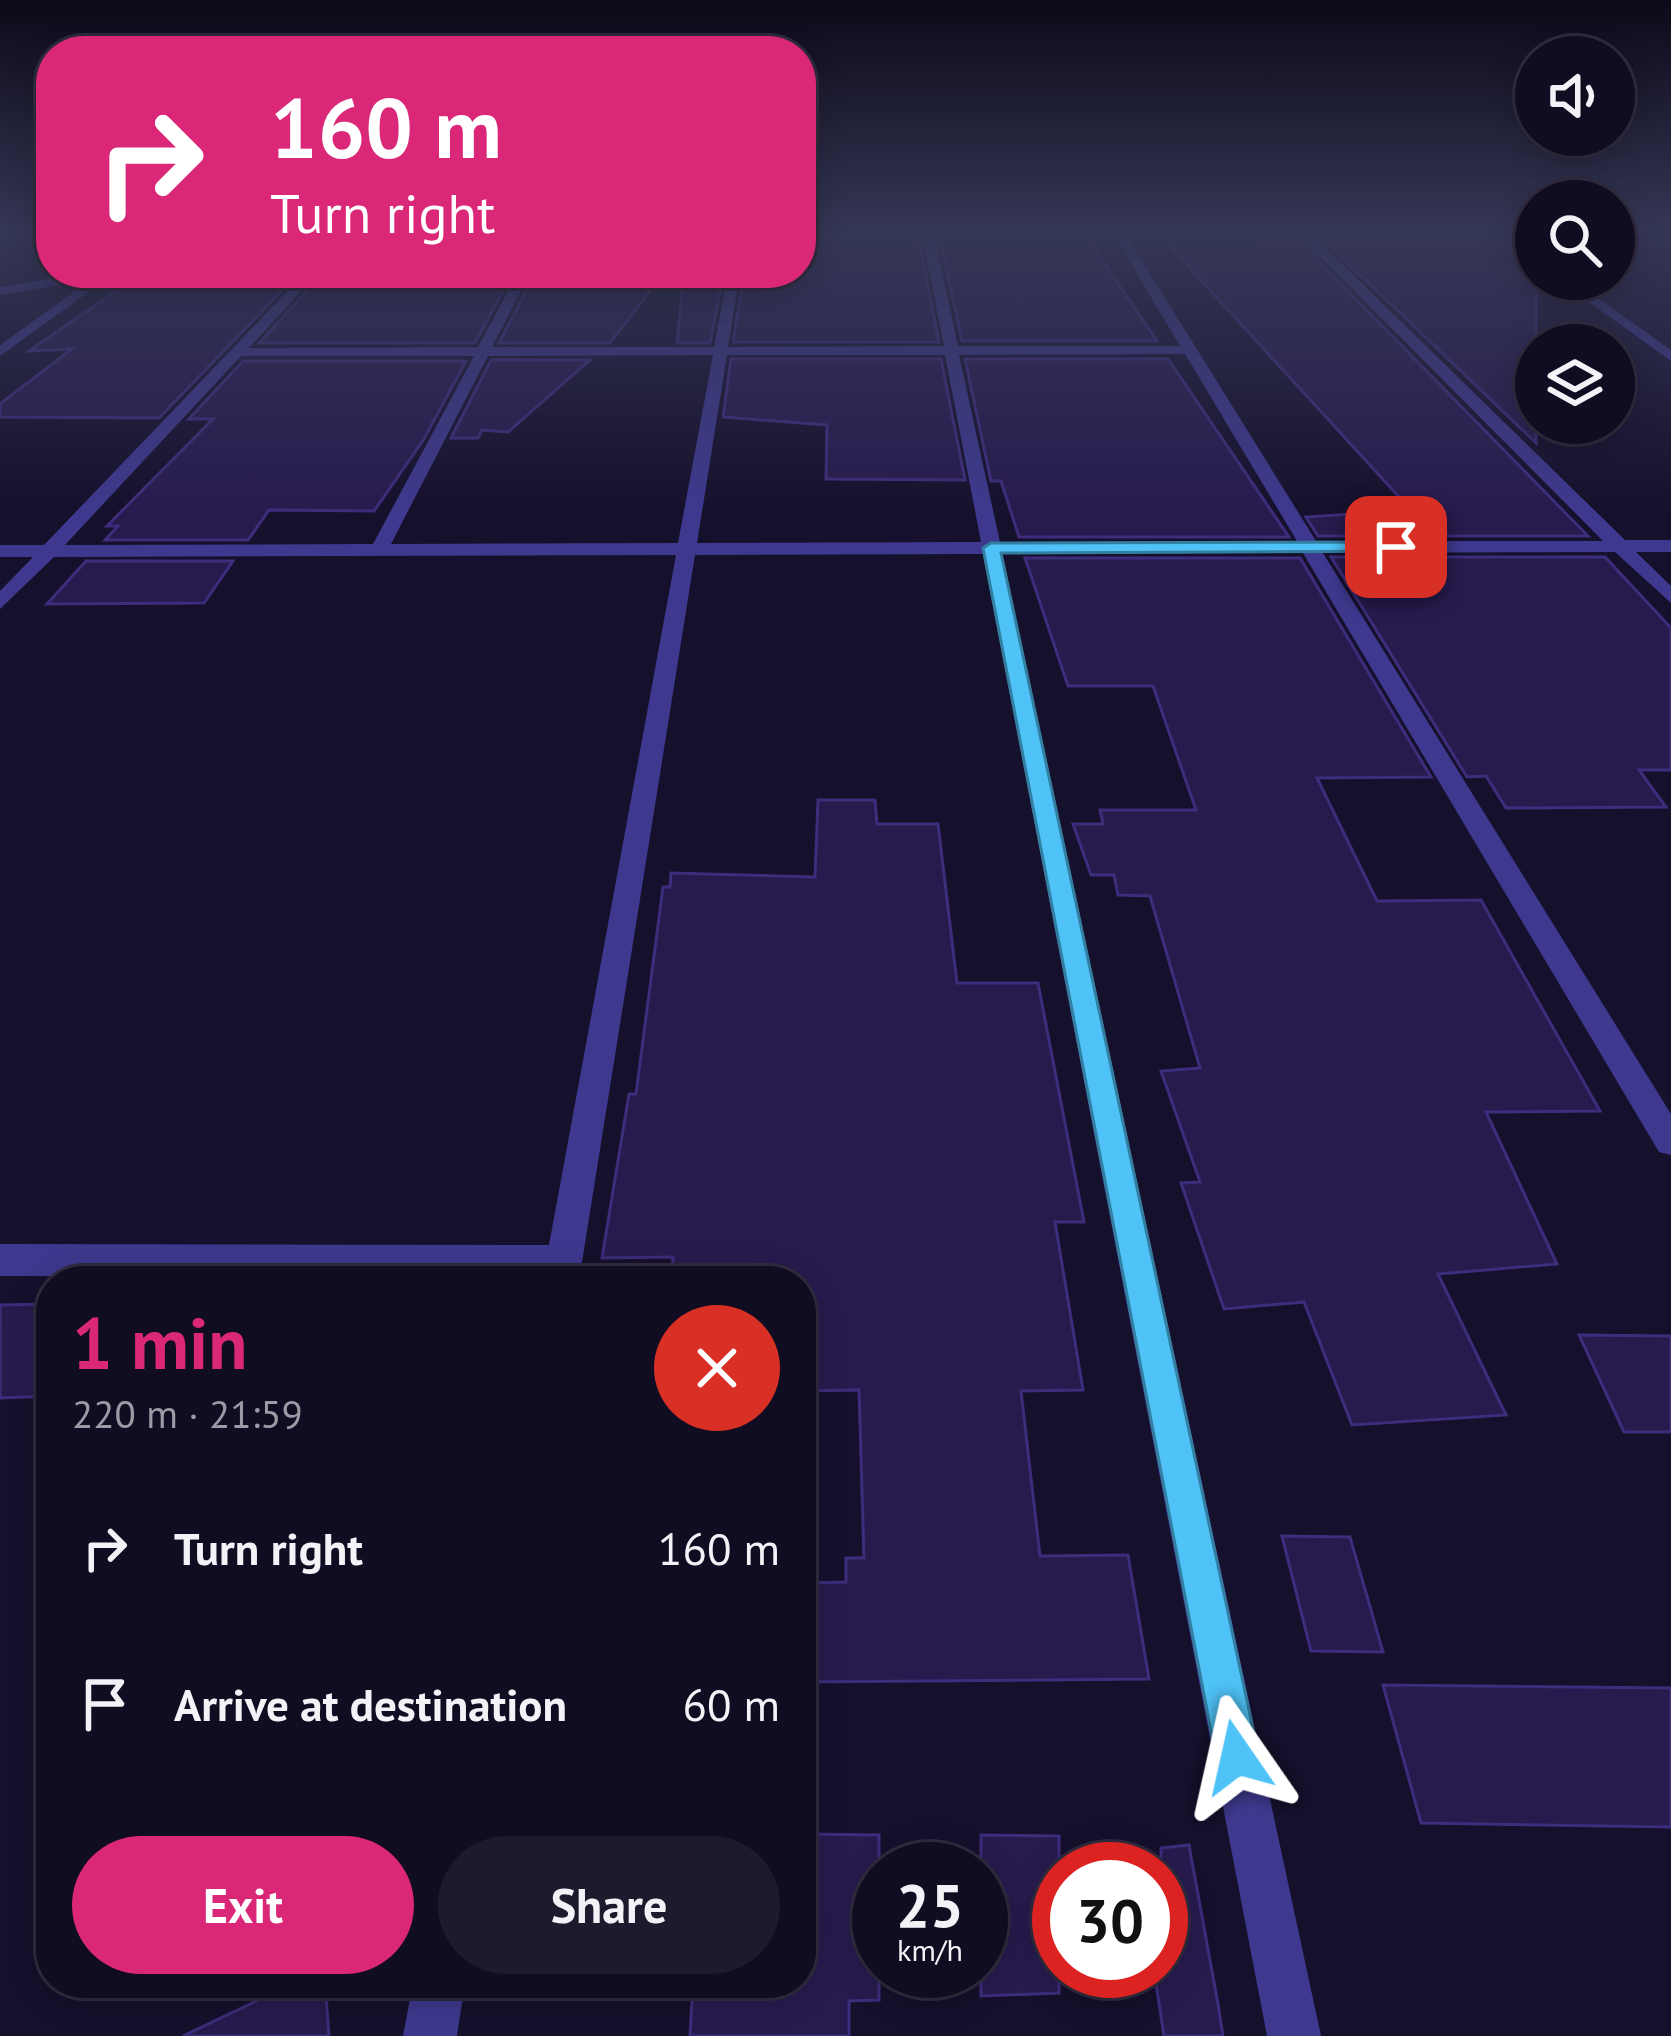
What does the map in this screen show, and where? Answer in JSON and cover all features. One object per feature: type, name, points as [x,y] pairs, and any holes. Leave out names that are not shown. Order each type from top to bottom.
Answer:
[{"type":"street","points":[[0,352],[37,325]]},
{"type":"street","points":[[0,603],[265,325]]},
{"type":"street","points":[[379,550],[497,325]]},
{"type":"street","points":[[563,1266],[726,325]]},
{"type":"street","points":[[946,325],[1294,2036]]},
{"type":"street","points":[[1174,325],[1671,1142]]},
{"type":"street","points":[[1396,325],[1671,597]]},
{"type":"street","points":[[1627,325],[1671,357]]},
{"type":"street","points":[[240,352],[1189,350]]},
{"type":"street","points":[[0,551],[1671,546]]},
{"type":"street","points":[[0,1260],[307,1266]]},
{"type":"street","points":[[430,2036],[436,1998]]},
{"type":"building","points":[[67,325],[249,325],[159,418],[0,417],[0,404],[72,349],[29,351]]},
{"type":"building","points":[[276,325],[485,325],[475,343],[259,343]]},
{"type":"building","points":[[508,325],[624,325],[610,343],[499,343]]},
{"type":"building","points":[[679,325],[714,325],[710,343],[677,343]]},
{"type":"building","points":[[736,325],[936,325],[939,342],[733,342]]},
{"type":"building","points":[[959,325],[1146,325],[1157,341],[962,341]]},
{"type":"building","points":[[1242,325],[1381,325],[1588,536],[1318,536],[1306,517],[1411,510]]},
{"type":"building","points":[[1413,325],[1515,325],[1515,423]]},
{"type":"building","points":[[731,359],[941,359],[965,480],[826,479],[827,425],[723,417]]},
{"type":"building","points":[[965,359],[1168,359],[1289,537],[1019,537],[1001,481],[991,481]]},
{"type":"building","points":[[491,360],[590,360],[508,432],[482,430],[478,438],[451,438]]},
{"type":"building","points":[[243,361],[466,361],[424,439],[374,511],[269,510],[248,540],[105,540],[118,526],[107,526],[213,419],[189,419]]},
{"type":"building","points":[[1331,557],[1605,557],[1671,628],[1671,770],[1639,770],[1666,807],[1506,808],[1486,776],[1467,777]]},
{"type":"building","points":[[1025,558],[1300,558],[1431,777],[1317,778],[1377,901],[1481,900],[1600,1111],[1486,1112],[1557,1264],[1438,1274],[1506,1415],[1352,1425],[1304,1302],[1224,1309],[1181,1183],[1200,1182],[1161,1071],[1200,1068],[1150,896],[1118,895],[1114,875],[1091,875],[1073,824],[1103,824],[1100,810],[1196,810],[1153,686],[1068,686]]},
{"type":"building","points":[[86,561],[233,561],[204,603],[47,604]]},
{"type":"building","points":[[818,800],[875,800],[877,824],[938,824],[957,983],[1038,983],[1084,1222],[1055,1222],[1083,1390],[1021,1391],[1040,1556],[1128,1555],[1149,1679],[816,1682],[816,1583],[846,1582],[846,1558],[864,1558],[859,1390],[816,1391],[816,1266],[673,1266],[673,1257],[602,1258],[629,1094],[636,1094],[663,887],[670,887],[671,873],[815,877]]},
{"type":"building","points":[[36,1304],[36,1397],[0,1398],[0,1305]]},
{"type":"building","points":[[1579,1335],[1671,1336],[1671,1432],[1624,1432]]},
{"type":"building","points":[[1282,1536],[1350,1537],[1383,1652],[1311,1651]]},
{"type":"building","points":[[1383,1685],[1671,1688],[1671,1827],[1421,1823]]},
{"type":"building","points":[[816,1834],[879,1835],[879,1842],[852,1842],[852,1998],[879,2000],[849,2001],[849,2036],[690,2036],[692,1998],[816,1998]]},
{"type":"building","points":[[981,1835],[1059,1836],[1059,1842],[1032,1842],[1032,1994],[1008,1995],[1008,1842],[981,1842]]},
{"type":"building","points":[[1188,1845],[1223,2036],[1164,2036],[1158,1998],[1188,1998]]},
{"type":"building","points":[[263,1998],[326,1998],[329,2036],[183,2036]]},
{"type":"route","points":[[1237,1757],[991,548],[1396,547]]}]
